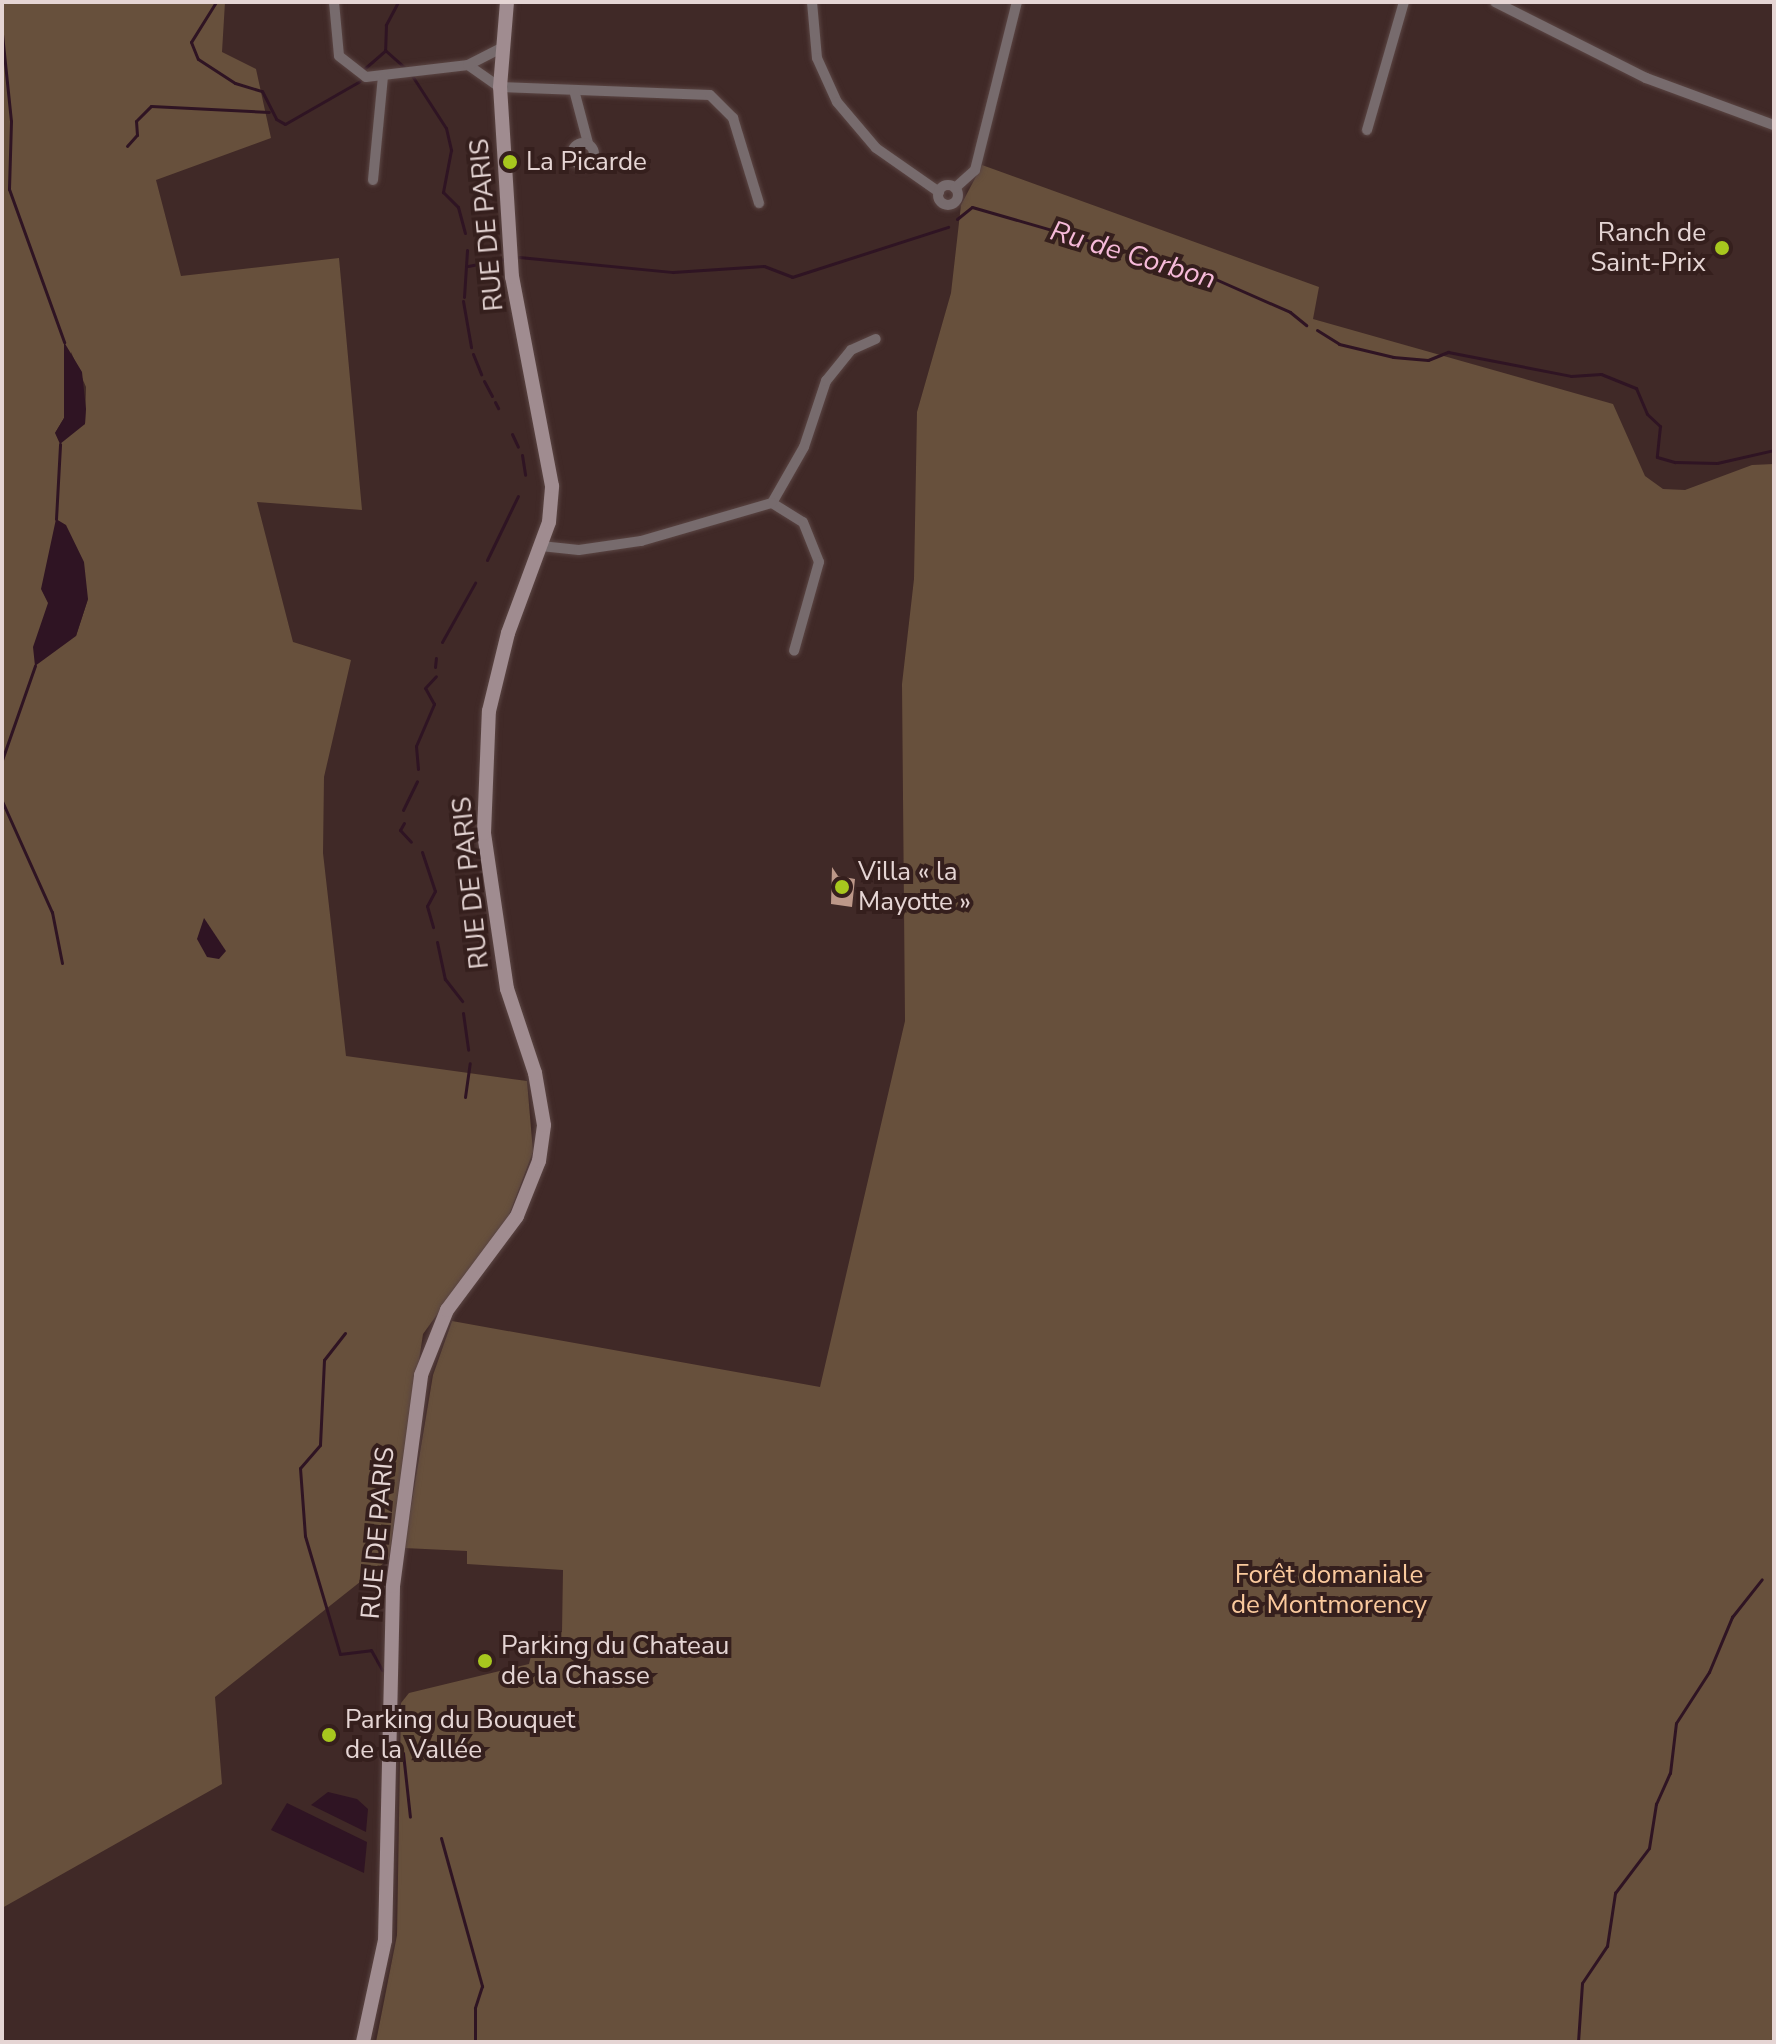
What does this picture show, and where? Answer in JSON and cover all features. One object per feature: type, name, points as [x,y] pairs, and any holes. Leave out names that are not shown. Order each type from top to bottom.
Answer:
[{"type":"main road","name":"RUE DE PARIS","points":[[363,2042],[385,1940],[393,1586],[430,1341],[517,1216],[539,1161],[544,1125],[535,1073],[507,989],[483,784],[494,689],[541,546],[553,479],[512,277],[500,87],[507,2]]},
{"type":"street","points":[[334,2],[339,56],[366,77],[468,65],[502,48]]},
{"type":"street","points":[[812,2],[817,58],[844,113],[911,177],[939,192],[949,204],[957,199],[955,188]]},
{"type":"street","points":[[939,192],[955,188],[975,170],[1017,2]]},
{"type":"street","points":[[1367,130],[1404,2]]},
{"type":"street","points":[[1495,2],[1646,78],[1774,125]]},
{"type":"street","points":[[468,65],[500,87],[695,91],[717,99],[733,118],[759,203]]},
{"type":"street","points":[[373,180],[383,77]]},
{"type":"street","points":[[574,90],[588,143]]},
{"type":"street","points":[[541,546],[579,550],[641,541],[772,503],[804,447],[826,381],[851,350],[876,339]]},
{"type":"street","points":[[772,503],[803,522],[819,562],[794,651]]},
{"type":"green space","points":[[2,2],[225,2],[222,52],[256,69],[271,138],[156,180],[181,276],[339,258],[362,510],[257,502],[293,642],[351,660],[324,777],[323,853],[346,1056],[527,1081],[533,1152],[509,1215],[423,1334],[389,1559],[215,1697],[222,1784],[2,1908]],"holes":[[[71,352],[86,387],[85,424],[55,433],[64,418]],[[88,599],[76,636],[41,628],[49,603]]]},
{"type":"green space","name":"Forêt domaniale de Montmorency","points":[[982,165],[1319,287],[1313,319],[1613,404],[1645,476],[1663,489],[1685,490],[1752,465],[1774,464],[1774,2042],[376,2042],[397,1935],[401,1703],[409,1693],[529,1664],[535,1640],[562,1632],[563,1570],[467,1564],[467,1551],[404,1548],[433,1375],[452,1321],[820,1387],[905,1021],[902,684],[914,579],[917,412],[951,293],[961,205]]},
{"type":"shaded area","points":[[64,342],[82,372],[86,409],[85,424],[60,444],[55,433],[64,418]]},
{"type":"shaded area","points":[[56,519],[66,525],[84,562],[88,599],[76,636],[35,666],[33,647],[48,603],[41,589]]},
{"type":"shaded area","points":[[204,918],[226,951],[219,959],[207,957],[197,939]]},
{"type":"shaded area","points":[[328,1792],[357,1799],[368,1809],[366,1832],[311,1805]]},
{"type":"shaded area","points":[[287,1803],[367,1842],[364,1873],[271,1830]]},
{"type":"building","name":"Villa « la Mayotte »","points":[[832,867],[838,876],[855,879],[852,907],[831,904]]},
{"type":"waterway","points":[[216,2],[191,42],[198,59],[235,83],[262,91],[276,119],[285,124],[360,81]]},
{"type":"waterway","name":"Ru de Corbon","points":[[398,2],[386,25],[385,50],[406,69]]},
{"type":"waterway","points":[[2,34],[11,121],[9,189],[64,342]]},
{"type":"waterway","points":[[364,69],[385,51]]},
{"type":"waterway","name":"Ru de Corbon","points":[[411,74],[446,128],[451,150],[443,192],[458,207],[465,233]]},
{"type":"waterway","points":[[127,146],[137,135],[136,121],[151,106],[269,112]]},
{"type":"waterway","name":"Ru de Corbon","points":[[957,219],[972,207],[1204,274],[1290,312],[1306,325]]},
{"type":"waterway","name":"Ru de Corbon","points":[[519,257],[673,272],[764,266],[792,277],[948,227]]},
{"type":"waterway","points":[[464,297],[467,250]]},
{"type":"waterway","name":"Ru de Corbon","points":[[468,266],[503,259]]},
{"type":"waterway","points":[[463,301],[471,347]]},
{"type":"waterway","name":"Ru de Corbon","points":[[1317,330],[1339,344],[1393,357],[1428,360],[1448,352],[1571,376],[1601,374],[1636,388],[1647,414],[1660,426],[1657,457],[1675,462],[1717,463],[1774,450]]},
{"type":"waterway","points":[[473,354],[481,374]]},
{"type":"waterway","points":[[484,381],[492,396]]},
{"type":"waterway","points":[[495,402],[498,408]]},
{"type":"waterway","points":[[512,434],[518,447]]},
{"type":"waterway","points":[[56,519],[60,444]]},
{"type":"waterway","points":[[522,455],[525,475]]},
{"type":"waterway","points":[[487,560],[518,496]]},
{"type":"waterway","points":[[442,642],[475,583]]},
{"type":"waterway","points":[[435,667],[436,658]]},
{"type":"waterway","points":[[2,760],[35,666]]},
{"type":"waterway","points":[[418,769],[416,746],[434,704],[425,688],[436,676]]},
{"type":"waterway","points":[[403,810],[417,781]]},
{"type":"waterway","points":[[2,801],[52,912],[62,963]]},
{"type":"waterway","points":[[404,823],[400,830],[411,842]]},
{"type":"waterway","points":[[422,852],[435,891],[427,906],[433,927]]},
{"type":"waterway","points":[[437,942],[445,979],[462,1001]]},
{"type":"waterway","points":[[463,1013],[468,1050]]},
{"type":"waterway","points":[[465,1097],[470,1063]]},
{"type":"waterway","points":[[345,1333],[324,1360],[320,1445],[300,1468],[305,1536],[340,1654],[371,1650],[382,1670]]},
{"type":"waterway","points":[[1578,2042],[1582,1983],[1607,1946],[1615,1893],[1649,1848],[1656,1804],[1670,1773],[1676,1723],[1709,1672],[1732,1617],[1762,1579]]},
{"type":"waterway","points":[[403,1753],[410,1817]]},
{"type":"waterway","points":[[441,1838],[482,1986],[475,2008],[475,2042]]},
{"type":"place","name":"La Picarde","points":[[510,162]]},
{"type":"place","name":"Ranch de Saint-Prix","points":[[1722,248]]},
{"type":"place","name":"Villa « la Mayotte »","points":[[842,887]]},
{"type":"place","name":"Parking du Chateau de la Chasse","points":[[485,1661]]},
{"type":"place","name":"Parking du Bouquet de la Vallée","points":[[329,1735]]}]
